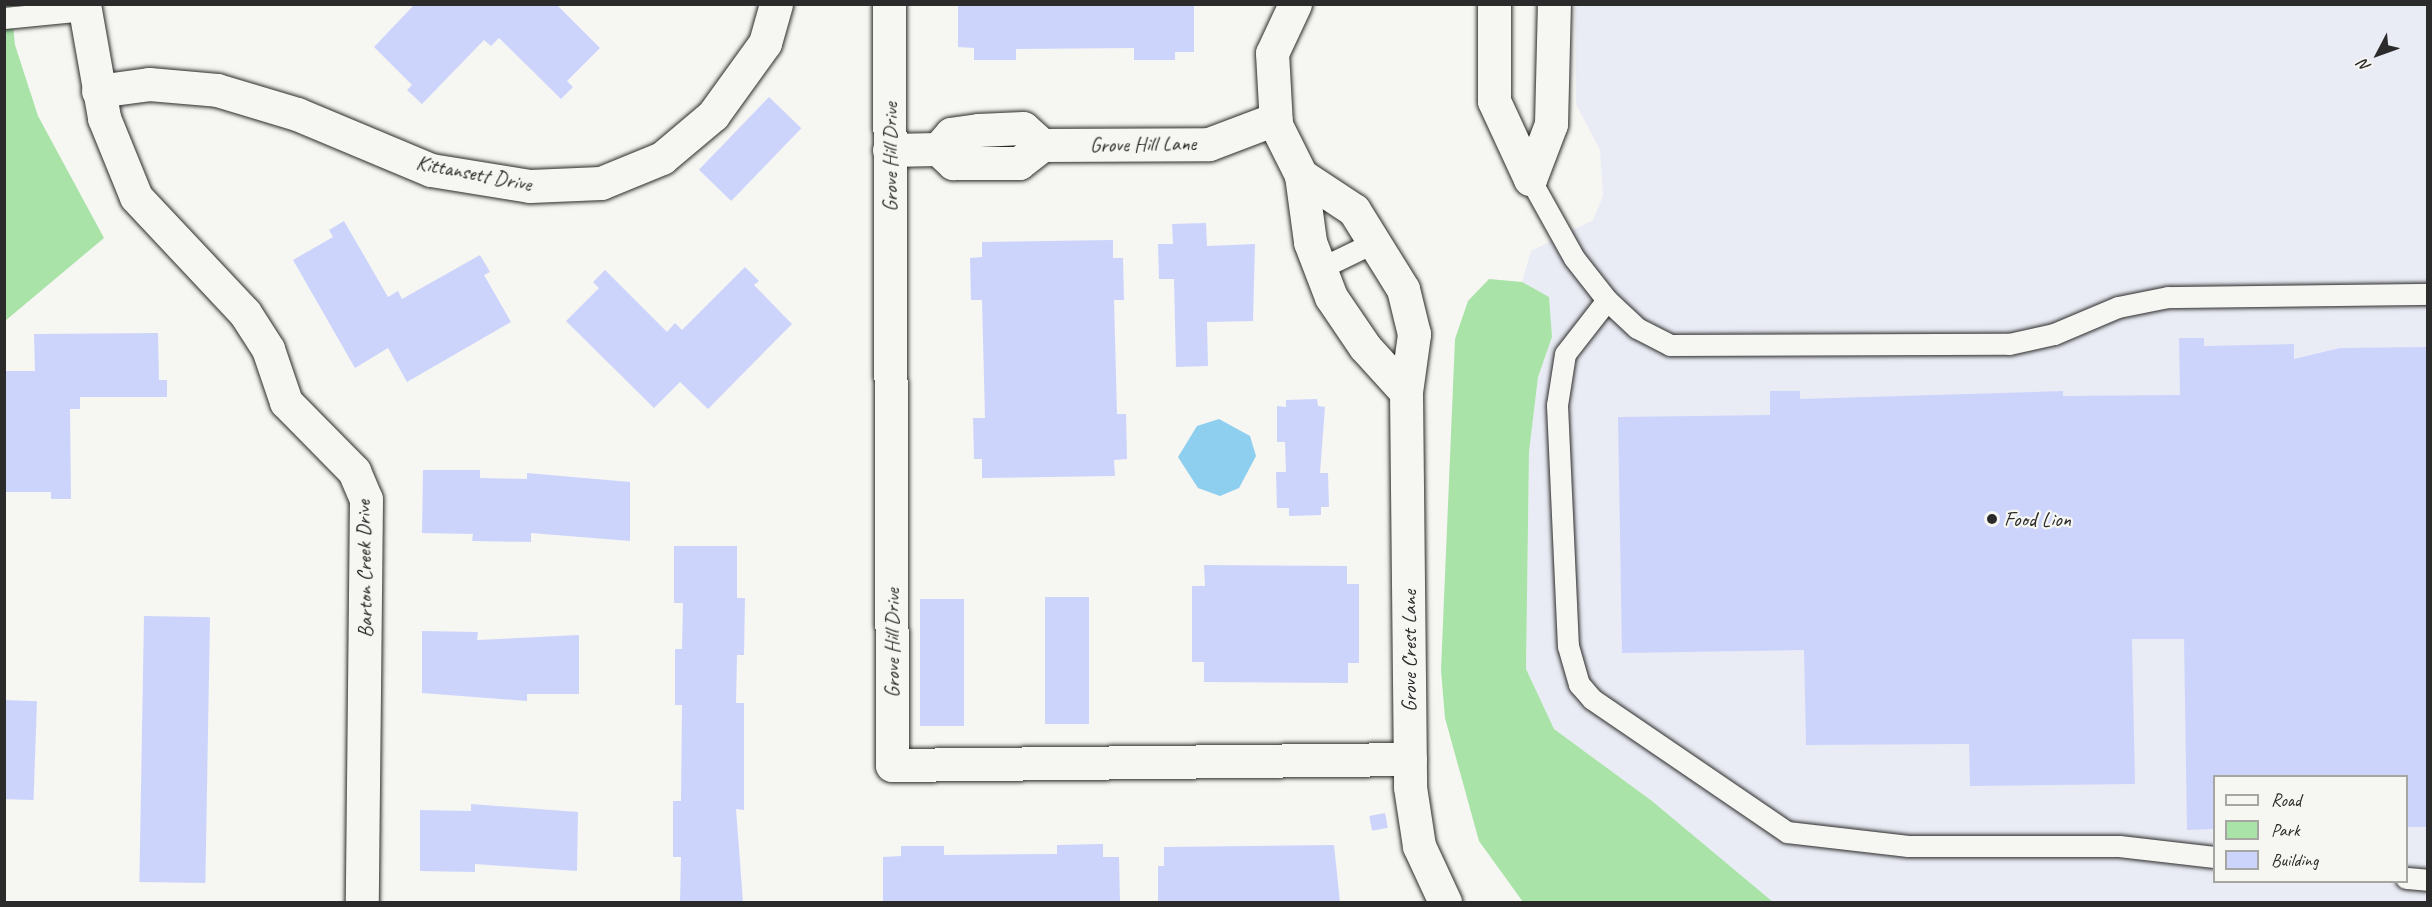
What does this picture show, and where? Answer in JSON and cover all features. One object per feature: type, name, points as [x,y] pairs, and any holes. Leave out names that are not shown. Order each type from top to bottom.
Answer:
[{"type":"street","name":"Kittansett Drive","points":[[98,91],[149,84],[217,90],[297,114],[431,170],[530,186],[601,183],[662,158],[713,116],[765,43],[776,4]]},
{"type":"street","name":"Grove Hill Drive","points":[[888,4],[892,765],[1410,759]]},
{"type":"street","points":[[1295,4],[1272,53],[1275,119],[1301,175],[1319,269],[1365,347],[1407,392]]},
{"type":"street","points":[[1494,4],[1494,101],[1530,179]]},
{"type":"street","points":[[1530,179],[1551,124],[1554,4]]},
{"type":"street","name":"Barton Creek Drive","points":[[85,7],[98,91],[114,151],[136,197],[245,313],[268,349],[297,419],[345,461],[361,484],[366,519],[362,903]]},
{"type":"street","name":"Grove Hill Lane","points":[[889,150],[938,149],[953,163],[1019,163],[1042,145],[1209,144],[1275,119]]},
{"type":"street","name":"Grove Crest Lane","points":[[1301,175],[1341,198],[1377,241],[1413,320],[1407,392],[1410,759],[1419,846],[1445,903]]},
{"type":"lane","points":[[4,18],[85,7]]},
{"type":"lane","points":[[1530,179],[1574,258],[1607,300],[1637,328],[1670,345],[1735,347],[2009,344],[2054,334],[2118,307],[2168,297],[2427,294]]},
{"type":"lane","points":[[1319,269],[1377,241]]},
{"type":"lane","points":[[1607,300],[1565,354],[1557,405],[1568,646],[1579,684],[1592,699],[1787,832],[1908,846],[2119,846],[2213,857]]},
{"type":"lane","points":[[2408,878],[2427,880]]},
{"type":"shaded area","points":[[1575,5],[2427,5],[2427,902],[1773,902],[1652,801],[1554,729],[1526,669],[1529,452],[1538,377],[1552,337],[1522,282],[1531,251],[1593,220],[1603,196],[1600,150],[1576,104]]},
{"type":"green space","points":[[11,4],[15,45],[38,116],[104,238],[5,321],[4,5]]},
{"type":"green space","points":[[1489,279],[1522,282],[1549,297],[1552,337],[1538,377],[1529,452],[1526,669],[1554,729],[1652,801],[1773,902],[1523,902],[1479,841],[1445,718],[1441,670],[1455,339],[1468,301]]},
{"type":"water","points":[[1219,419],[1250,436],[1256,456],[1239,488],[1220,496],[1198,488],[1178,457],[1197,426]]},
{"type":"building","points":[[415,4],[556,4],[600,48],[567,81],[573,87],[561,99],[499,38],[491,46],[484,40],[422,104],[407,90],[412,85],[374,47]]},
{"type":"building","points":[[958,4],[1194,4],[1194,52],[1175,52],[1175,60],[1134,60],[1134,48],[1016,49],[1016,60],[974,60],[974,48],[958,47]]},
{"type":"building","points":[[769,97],[801,128],[731,201],[699,170]]},
{"type":"building","points":[[344,221],[388,297],[398,291],[402,299],[480,255],[490,272],[484,275],[511,322],[407,382],[388,348],[355,368],[293,260],[333,237],[329,230]]},
{"type":"building","points":[[1206,223],[1207,246],[1255,244],[1253,321],[1207,322],[1208,366],[1176,367],[1174,279],[1159,279],[1158,244],[1173,244],[1172,224]]},
{"type":"building","points":[[1113,240],[1113,258],[1123,258],[1124,300],[1114,300],[1117,414],[1126,414],[1127,459],[1114,460],[1115,476],[982,478],[982,459],[974,459],[973,418],[985,418],[982,300],[971,300],[970,258],[982,257],[982,242]]},
{"type":"building","points":[[745,267],[759,281],[754,285],[792,324],[708,409],[680,382],[654,408],[566,321],[599,288],[593,282],[605,270],[667,332],[675,323],[682,330]]},
{"type":"building","points":[[158,333],[159,380],[167,380],[167,397],[80,397],[80,409],[70,409],[71,499],[51,499],[51,492],[4,492],[4,371],[35,371],[34,334]]},
{"type":"building","points":[[2179,338],[2204,338],[2204,346],[2294,344],[2294,359],[2340,348],[2428,347],[2428,827],[2408,827],[2408,775],[2213,775],[2213,829],[2187,830],[2184,639],[2132,639],[2135,784],[1970,786],[1969,744],[1806,745],[1804,650],[1622,653],[1618,417],[1770,415],[1770,391],[1800,391],[1800,399],[2063,391],[2063,396],[2180,395]]},
{"type":"building","points":[[1317,399],[1318,406],[1325,407],[1320,473],[1328,473],[1329,507],[1321,507],[1321,515],[1289,516],[1289,508],[1277,508],[1276,472],[1286,472],[1285,442],[1277,442],[1277,406],[1286,407],[1286,400]]},
{"type":"building","points":[[423,470],[480,470],[480,478],[527,479],[527,473],[630,482],[630,541],[531,533],[531,542],[472,541],[473,534],[422,533]]},
{"type":"building","points":[[674,546],[737,546],[737,598],[745,598],[744,655],[737,655],[736,703],[744,703],[744,810],[736,809],[743,902],[680,902],[681,857],[673,857],[673,801],[681,801],[682,705],[675,705],[675,649],[682,649],[683,603],[674,603]]},
{"type":"building","points":[[1204,565],[1347,566],[1347,584],[1359,584],[1359,663],[1348,663],[1348,683],[1204,682],[1204,662],[1192,662],[1192,586],[1205,586]]},
{"type":"building","points":[[1045,597],[1089,597],[1089,724],[1045,724]]},
{"type":"building","points":[[920,599],[964,599],[964,726],[920,726]]},
{"type":"building","points":[[144,616],[210,617],[205,883],[139,882]]},
{"type":"building","points":[[422,631],[478,632],[477,640],[579,635],[579,694],[527,694],[527,701],[422,693]]},
{"type":"building","points":[[4,700],[37,701],[34,800],[4,799]]},
{"type":"building","points":[[471,804],[578,812],[577,871],[475,864],[475,872],[420,871],[420,810],[471,811]]},
{"type":"building","points":[[1385,813],[1388,828],[1372,831],[1369,816]]},
{"type":"building","points":[[1103,844],[1103,857],[1119,857],[1120,902],[883,902],[883,857],[901,856],[901,846],[944,846],[944,855],[1057,854],[1057,845]]},
{"type":"building","points":[[1334,845],[1340,902],[1158,902],[1158,866],[1164,866],[1164,847]]},
{"type":"place","name":"Food Lion","points":[[1992,519]]}]
